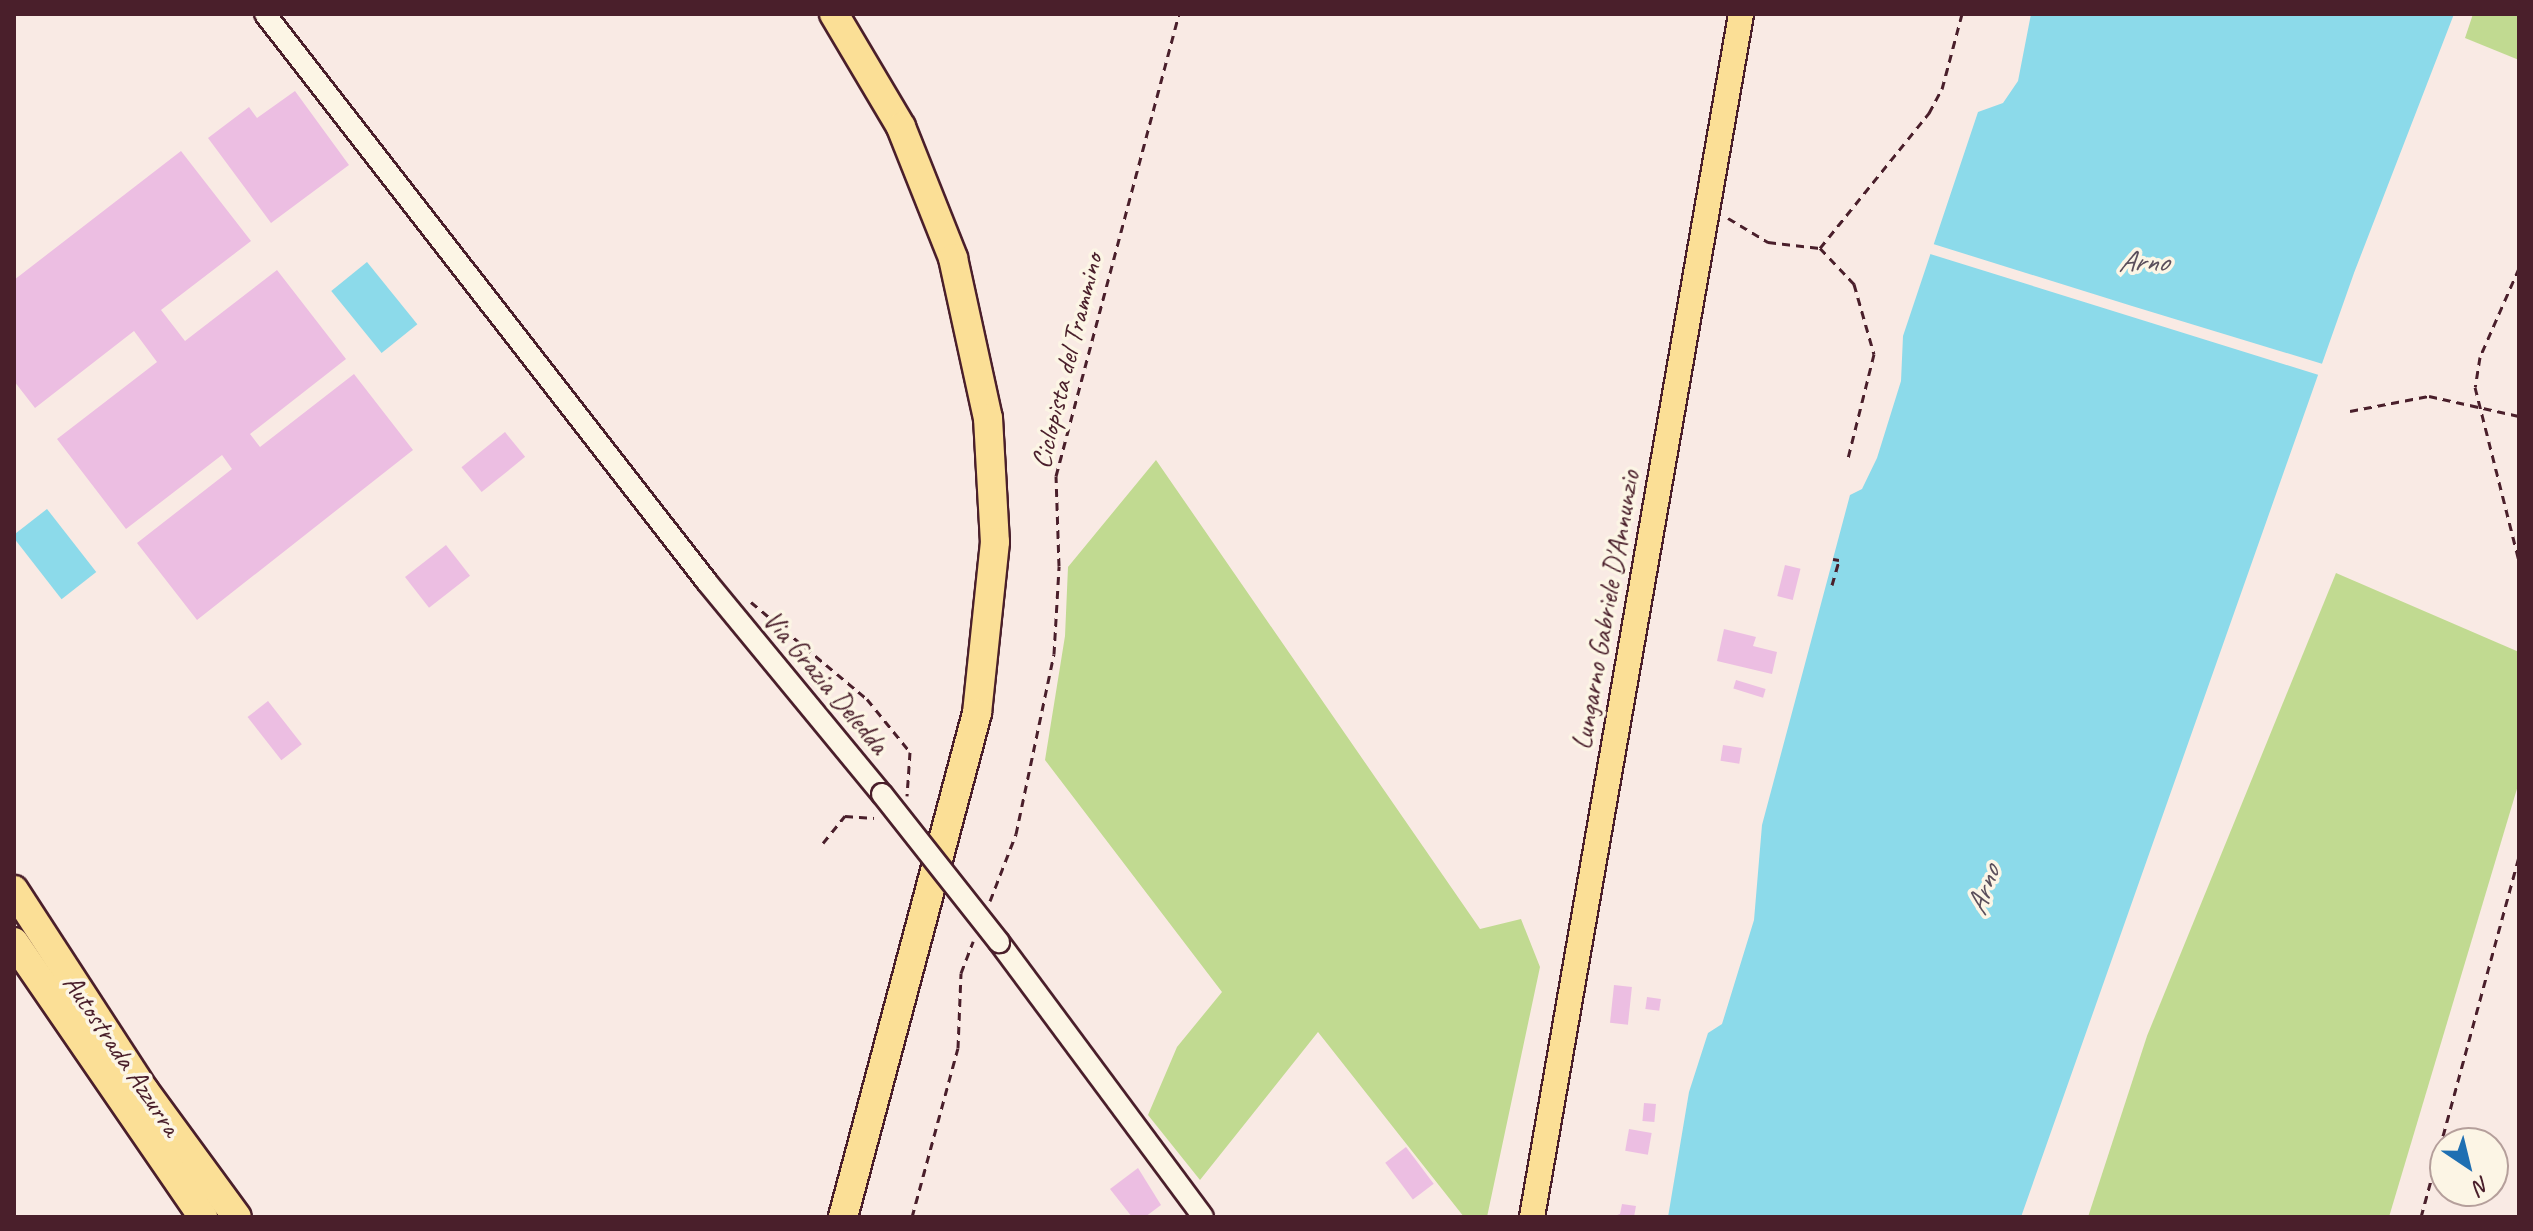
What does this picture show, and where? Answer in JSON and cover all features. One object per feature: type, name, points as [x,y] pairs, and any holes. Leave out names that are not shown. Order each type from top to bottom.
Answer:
[{"type":"highway","points":[[834,14],[901,127],[957,269],[988,418],[995,542],[977,713],[843,1217]]},
{"type":"highway","name":"Autostrada Azzurra","points":[[14,890],[85,1004],[237,1217]]},
{"type":"highway","name":"Autostrada Azzurra","points":[[14,942],[203,1217]]},
{"type":"main road","name":"Lungarno Gabriele D'Annunzio","points":[[1532,1217],[1741,14]]},
{"type":"street","name":"Via Grazia Deledda","points":[[265,14],[707,582],[999,942],[1203,1217]]},
{"type":"path","name":"Ciclopista del Trammino","points":[[987,908],[1016,834],[1054,654],[1059,566],[1056,476],[1179,14]]},
{"type":"path","points":[[1820,248],[1929,113],[1942,89],[1962,14]]},
{"type":"path","points":[[1707,205],[1768,242],[1820,248],[1854,284],[1874,354],[1847,462]]},
{"type":"path","points":[[2519,268],[2480,357],[2479,408],[2519,561]]},
{"type":"path","points":[[2350,411],[2429,396],[2519,416]]},
{"type":"path","points":[[1832,585],[1839,560],[1833,559]]},
{"type":"path","points":[[2421,1217],[2519,857]]},
{"type":"path","points":[[912,1217],[958,1048],[961,973],[976,934]]},
{"type":"green space","points":[[2473,14],[2519,14],[2519,60],[2465,38]]},
{"type":"green space","points":[[1156,460],[1480,929],[1521,919],[1540,967],[1487,1217],[1464,1217],[1318,1032],[1200,1180],[1148,1115],[1177,1047],[1222,992],[1045,760],[1065,636],[1068,567]]},
{"type":"green space","points":[[2336,573],[2519,652],[2519,782],[2389,1217],[2088,1217],[2147,1036]]},
{"type":"water","name":"Arno","points":[[2031,14],[2454,14],[2354,273],[2021,1217],[1668,1217],[1689,1092],[1708,1033],[1722,1024],[1754,920],[1762,825],[1850,495],[1862,489],[1877,458],[1901,381],[1903,336],[1978,112],[2003,103],[2018,81]]},
{"type":"water","points":[[367,262],[417,324],[382,353],[331,291]]},
{"type":"water","points":[[47,509],[96,572],[62,599],[14,538],[14,535]]},
{"type":"pier","points":[[1930,243],[2326,365],[2322,376],[1927,253]]},
{"type":"building","points":[[295,91],[349,165],[271,223],[208,138],[249,107],[257,118]]},
{"type":"building","points":[[181,151],[251,241],[161,310],[185,341],[277,270],[346,359],[250,434],[260,447],[354,374],[413,450],[197,620],[137,543],[232,469],[222,455],[126,529],[57,439],[157,362],[134,331],[35,408],[14,381],[14,280]]},
{"type":"building","points":[[505,432],[525,457],[482,492],[461,467]]},
{"type":"building","points":[[446,545],[470,576],[429,608],[405,577]]},
{"type":"building","points":[[1785,565],[1801,569],[1793,600],[1777,596]]},
{"type":"building","points":[[1724,629],[1756,637],[1753,646],[1777,652],[1772,674],[1717,661]]},
{"type":"building","points":[[1736,680],[1766,689],[1763,698],[1733,689]]},
{"type":"building","points":[[268,701],[302,744],[281,760],[248,717]]},
{"type":"building","points":[[1723,745],[1742,748],[1739,764],[1720,761]]},
{"type":"building","points":[[1614,985],[1632,987],[1628,1025],[1610,1023]]},
{"type":"building","points":[[1647,997],[1661,999],[1659,1011],[1645,1009]]},
{"type":"building","points":[[1644,1103],[1656,1104],[1654,1122],[1642,1121]]},
{"type":"building","points":[[1629,1129],[1652,1133],[1648,1155],[1625,1151]]},
{"type":"building","points":[[1406,1147],[1434,1184],[1413,1199],[1385,1163]]},
{"type":"building","points":[[1138,1168],[1161,1205],[1145,1217],[1132,1217],[1110,1189]]},
{"type":"building","points":[[1622,1204],[1636,1206],[1634,1217],[1611,1217],[1620,1214]]}]
